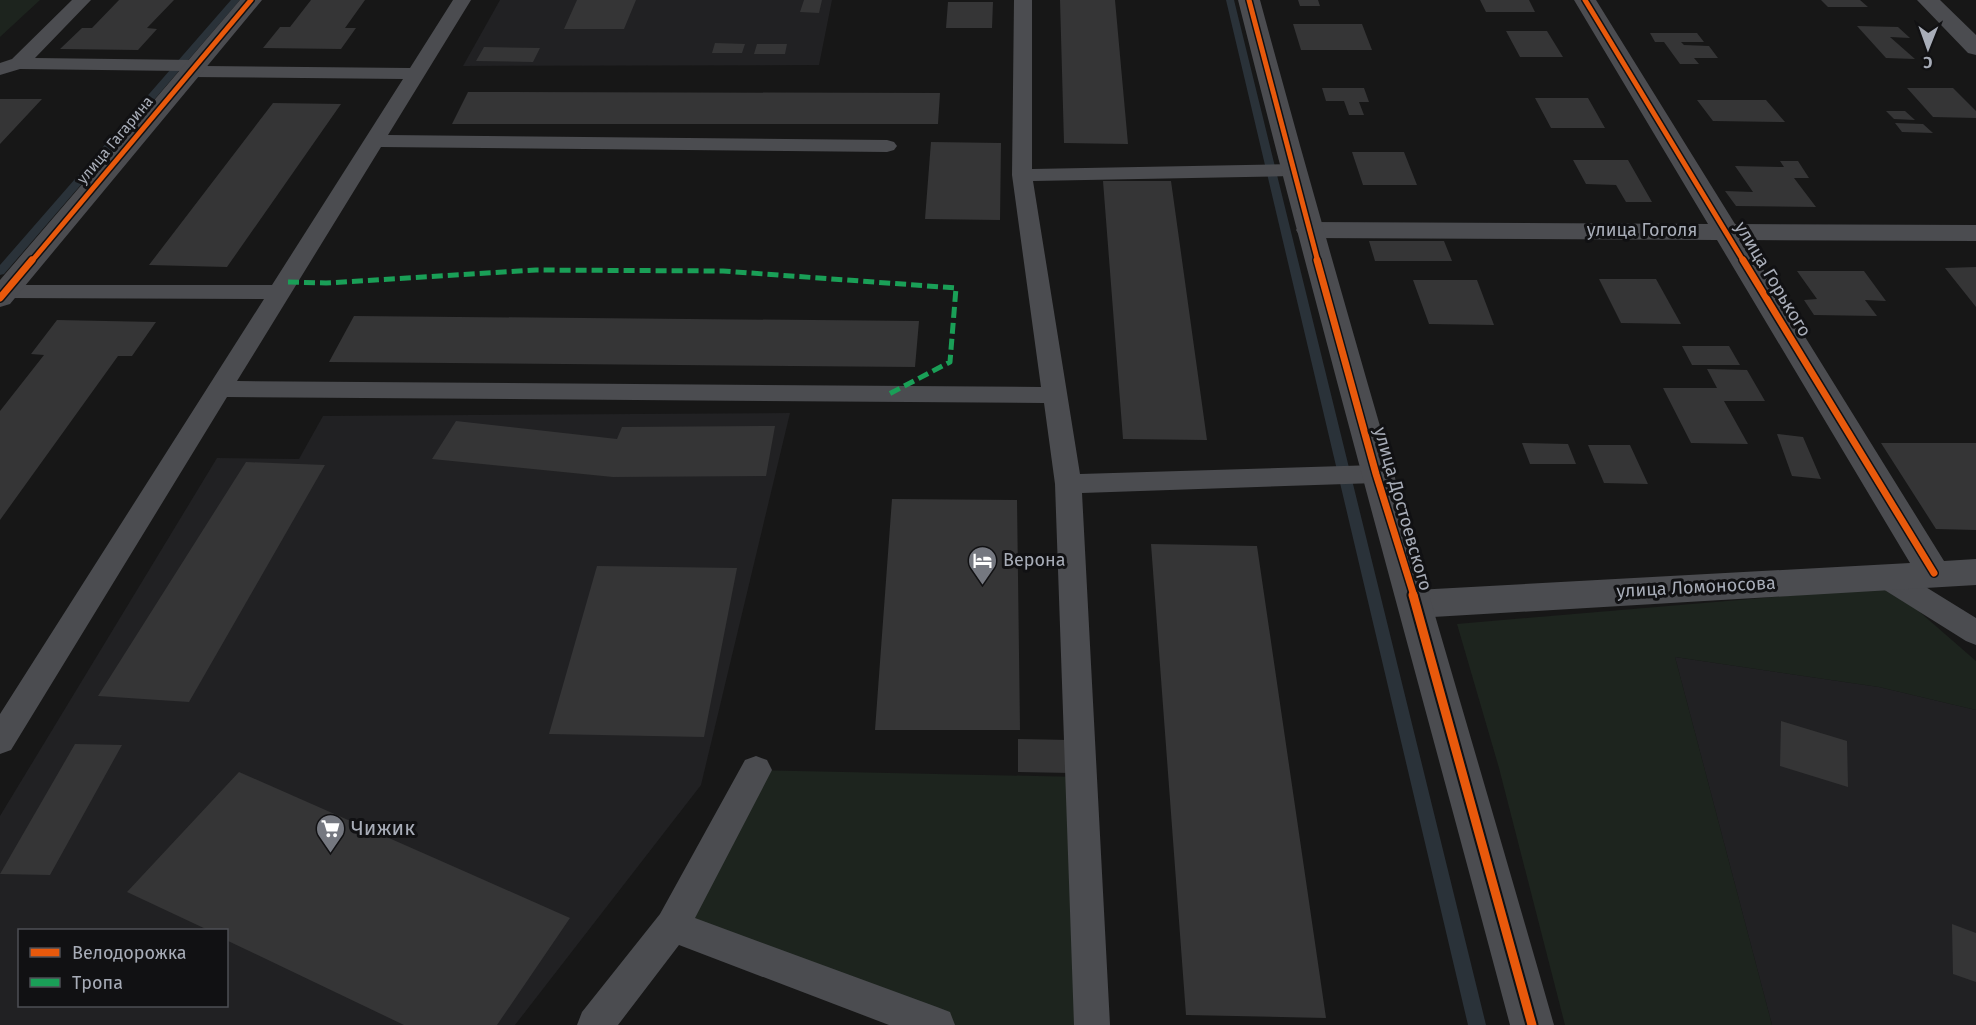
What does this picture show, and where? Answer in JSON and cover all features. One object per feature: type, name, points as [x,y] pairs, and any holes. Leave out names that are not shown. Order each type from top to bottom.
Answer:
[{"type":"street","name":"улица Гагарина","points":[[3,294],[251,0]]},
{"type":"street","name":"улица Достоевского","points":[[1249,0],[1308,230],[1376,474],[1416,604],[1532,1025]]},
{"type":"street","name":"улица Горького","points":[[1585,0],[1934,573]]},
{"type":"street","points":[[1928,0],[1976,48]]},
{"type":"street","name":"улица Гоголя","points":[[1308,230],[1725,230],[1976,233]]},
{"type":"street","name":"улица Ломоносова","points":[[1416,604],[1934,573],[1976,573]]},
{"type":"lane","points":[[19,63],[82,0]]},
{"type":"lane","points":[[0,741],[462,0]]},
{"type":"lane","points":[[1023,0],[1022,175],[1068,484],[1092,1025]]},
{"type":"lane","points":[[0,69],[19,63],[417,74]]},
{"type":"lane","points":[[374,141],[887,146]]},
{"type":"lane","points":[[1022,175],[1293,170]]},
{"type":"lane","points":[[3,294],[281,292]]},
{"type":"lane","points":[[221,389],[1054,395]]},
{"type":"lane","points":[[1068,484],[1376,474]]},
{"type":"lane","points":[[1885,576],[1976,633]]},
{"type":"lane","points":[[595,1025],[672,926],[756,770]]},
{"type":"lane","points":[[672,926],[937,1025]]},
{"type":"shaded area","points":[[0,0],[40,0],[0,37]]},
{"type":"shaded area","points":[[500,0],[832,0],[819,65],[463,66]]},
{"type":"shaded area","points":[[790,413],[701,785],[515,1025],[0,1025],[0,816],[217,458],[299,459],[323,416]]},
{"type":"shaded area","points":[[1891,587],[1976,661],[1976,710],[1879,687],[1675,657],[1772,1025],[1565,1025],[1499,768],[1457,624]]},
{"type":"shaded area","points":[[1675,657],[1879,687],[1976,710],[1976,1025],[1772,1025]]},
{"type":"shaded area","points":[[756,770],[1081,777],[1092,1025],[937,1025],[672,926]]},
{"type":"building","points":[[119,0],[174,0],[147,28],[157,29],[138,50],[60,49],[82,28],[92,28]]},
{"type":"building","points":[[311,0],[365,0],[345,28],[356,28],[341,49],[263,48],[280,27],[290,27]]},
{"type":"building","points":[[577,0],[636,0],[624,29],[564,29]]},
{"type":"building","points":[[804,0],[822,0],[819,13],[800,12]]},
{"type":"building","points":[[1060,0],[1115,0],[1128,144],[1064,143]]},
{"type":"building","points":[[1298,0],[1318,0],[1320,6],[1300,6]]},
{"type":"building","points":[[1480,0],[1529,0],[1535,12],[1486,12]]},
{"type":"building","points":[[1821,0],[1860,0],[1868,7],[1828,7]]},
{"type":"building","points":[[948,2],[993,2],[992,28],[946,28]]},
{"type":"building","points":[[1293,24],[1362,24],[1372,50],[1301,50]]},
{"type":"building","points":[[1857,26],[1898,27],[1910,38],[1890,37],[1915,59],[1886,58]]},
{"type":"building","points":[[1506,31],[1547,31],[1563,57],[1520,57]]},
{"type":"building","points":[[1650,33],[1697,33],[1704,42],[1681,42],[1684,45],[1709,46],[1718,58],[1694,58],[1699,64],[1680,64],[1664,42],[1655,42]]},
{"type":"building","points":[[715,43],[745,44],[742,53],[712,53]]},
{"type":"building","points":[[757,44],[787,44],[785,54],[754,54]]},
{"type":"building","points":[[484,47],[540,48],[533,62],[476,61]]},
{"type":"building","points":[[1322,88],[1364,88],[1369,102],[1359,102],[1364,115],[1349,115],[1344,101],[1326,101]]},
{"type":"building","points":[[1907,88],[1953,88],[1976,111],[1976,118],[1933,117]]},
{"type":"building","points":[[468,92],[940,93],[938,124],[452,124]]},
{"type":"building","points":[[1535,98],[1588,98],[1605,128],[1551,128]]},
{"type":"building","points":[[0,99],[42,99],[0,144]]},
{"type":"building","points":[[1697,100],[1766,100],[1785,122],[1713,121]]},
{"type":"building","points":[[273,103],[341,104],[227,267],[149,265]]},
{"type":"building","points":[[1886,111],[1905,111],[1915,120],[1894,119]]},
{"type":"building","points":[[1895,123],[1923,124],[1933,133],[1902,132]]},
{"type":"building","points":[[931,142],[1001,143],[1000,220],[925,219]]},
{"type":"building","points":[[1352,152],[1404,152],[1417,185],[1363,185]]},
{"type":"building","points":[[1573,160],[1628,160],[1652,202],[1626,202],[1616,185],[1586,184]]},
{"type":"building","points":[[1780,161],[1798,161],[1809,178],[1794,178],[1816,207],[1736,206],[1725,191],[1753,192],[1735,166],[1784,167]]},
{"type":"building","points":[[1103,181],[1171,181],[1207,440],[1123,439]]},
{"type":"building","points":[[1369,241],[1444,241],[1452,261],[1375,261]]},
{"type":"building","points":[[1976,267],[1976,307],[1945,268]]},
{"type":"building","points":[[1797,271],[1864,271],[1886,301],[1865,300],[1877,316],[1814,315],[1804,300],[1817,299]]},
{"type":"building","points":[[1599,279],[1656,279],[1681,324],[1621,323]]},
{"type":"building","points":[[1413,280],[1477,280],[1494,325],[1429,324]]},
{"type":"building","points":[[354,316],[919,321],[915,367],[329,362]]},
{"type":"building","points":[[57,320],[156,322],[132,356],[118,356],[0,520],[0,411],[44,355],[31,354]]},
{"type":"building","points":[[1682,346],[1729,346],[1740,365],[1692,365]]},
{"type":"building","points":[[1707,369],[1747,370],[1765,401],[1724,401],[1748,444],[1691,443],[1663,388],[1717,388]]},
{"type":"building","points":[[456,421],[617,439],[622,427],[775,426],[766,476],[613,477],[432,459]]},
{"type":"building","points":[[1777,434],[1803,437],[1821,479],[1792,476]]},
{"type":"building","points":[[1522,443],[1568,444],[1576,464],[1530,464]]},
{"type":"building","points":[[1881,443],[1976,443],[1976,530],[1936,529]]},
{"type":"building","points":[[1588,445],[1630,445],[1648,484],[1604,483]]},
{"type":"building","points":[[246,462],[325,465],[189,702],[98,696]]},
{"type":"building","points":[[892,499],[1017,500],[1020,730],[875,730]]},
{"type":"building","points":[[1151,544],[1257,546],[1326,1018],[1186,1015]]},
{"type":"building","points":[[597,566],[737,568],[704,737],[549,734]]},
{"type":"building","points":[[1781,721],[1847,741],[1848,787],[1780,766]]},
{"type":"building","points":[[1018,739],[1070,740],[1071,773],[1018,772]]},
{"type":"building","points":[[75,744],[122,745],[50,875],[0,874]]},
{"type":"building","points":[[239,772],[570,918],[497,1025],[404,1025],[228,941],[228,929],[206,929],[127,892]]},
{"type":"building","points":[[1952,924],[1976,933],[1976,982],[1953,974]]},
{"type":"waterway","points":[[0,272],[236,0]]},
{"type":"waterway","points":[[1230,0],[1477,1025]]},
{"type":"marked path","points":[[288,282],[326,283],[536,270],[723,271],[956,288],[950,362],[889,394]]},
{"type":"cycle path","points":[[0,298],[251,0]]},
{"type":"cycle path","points":[[1249,0],[1376,474],[1416,604],[1532,1025]]},
{"type":"cycle path","points":[[1585,0],[1934,573]]},
{"type":"place","name":"Верона","points":[[982,586]]},
{"type":"place","name":"Чижик","points":[[330,854]]}]
